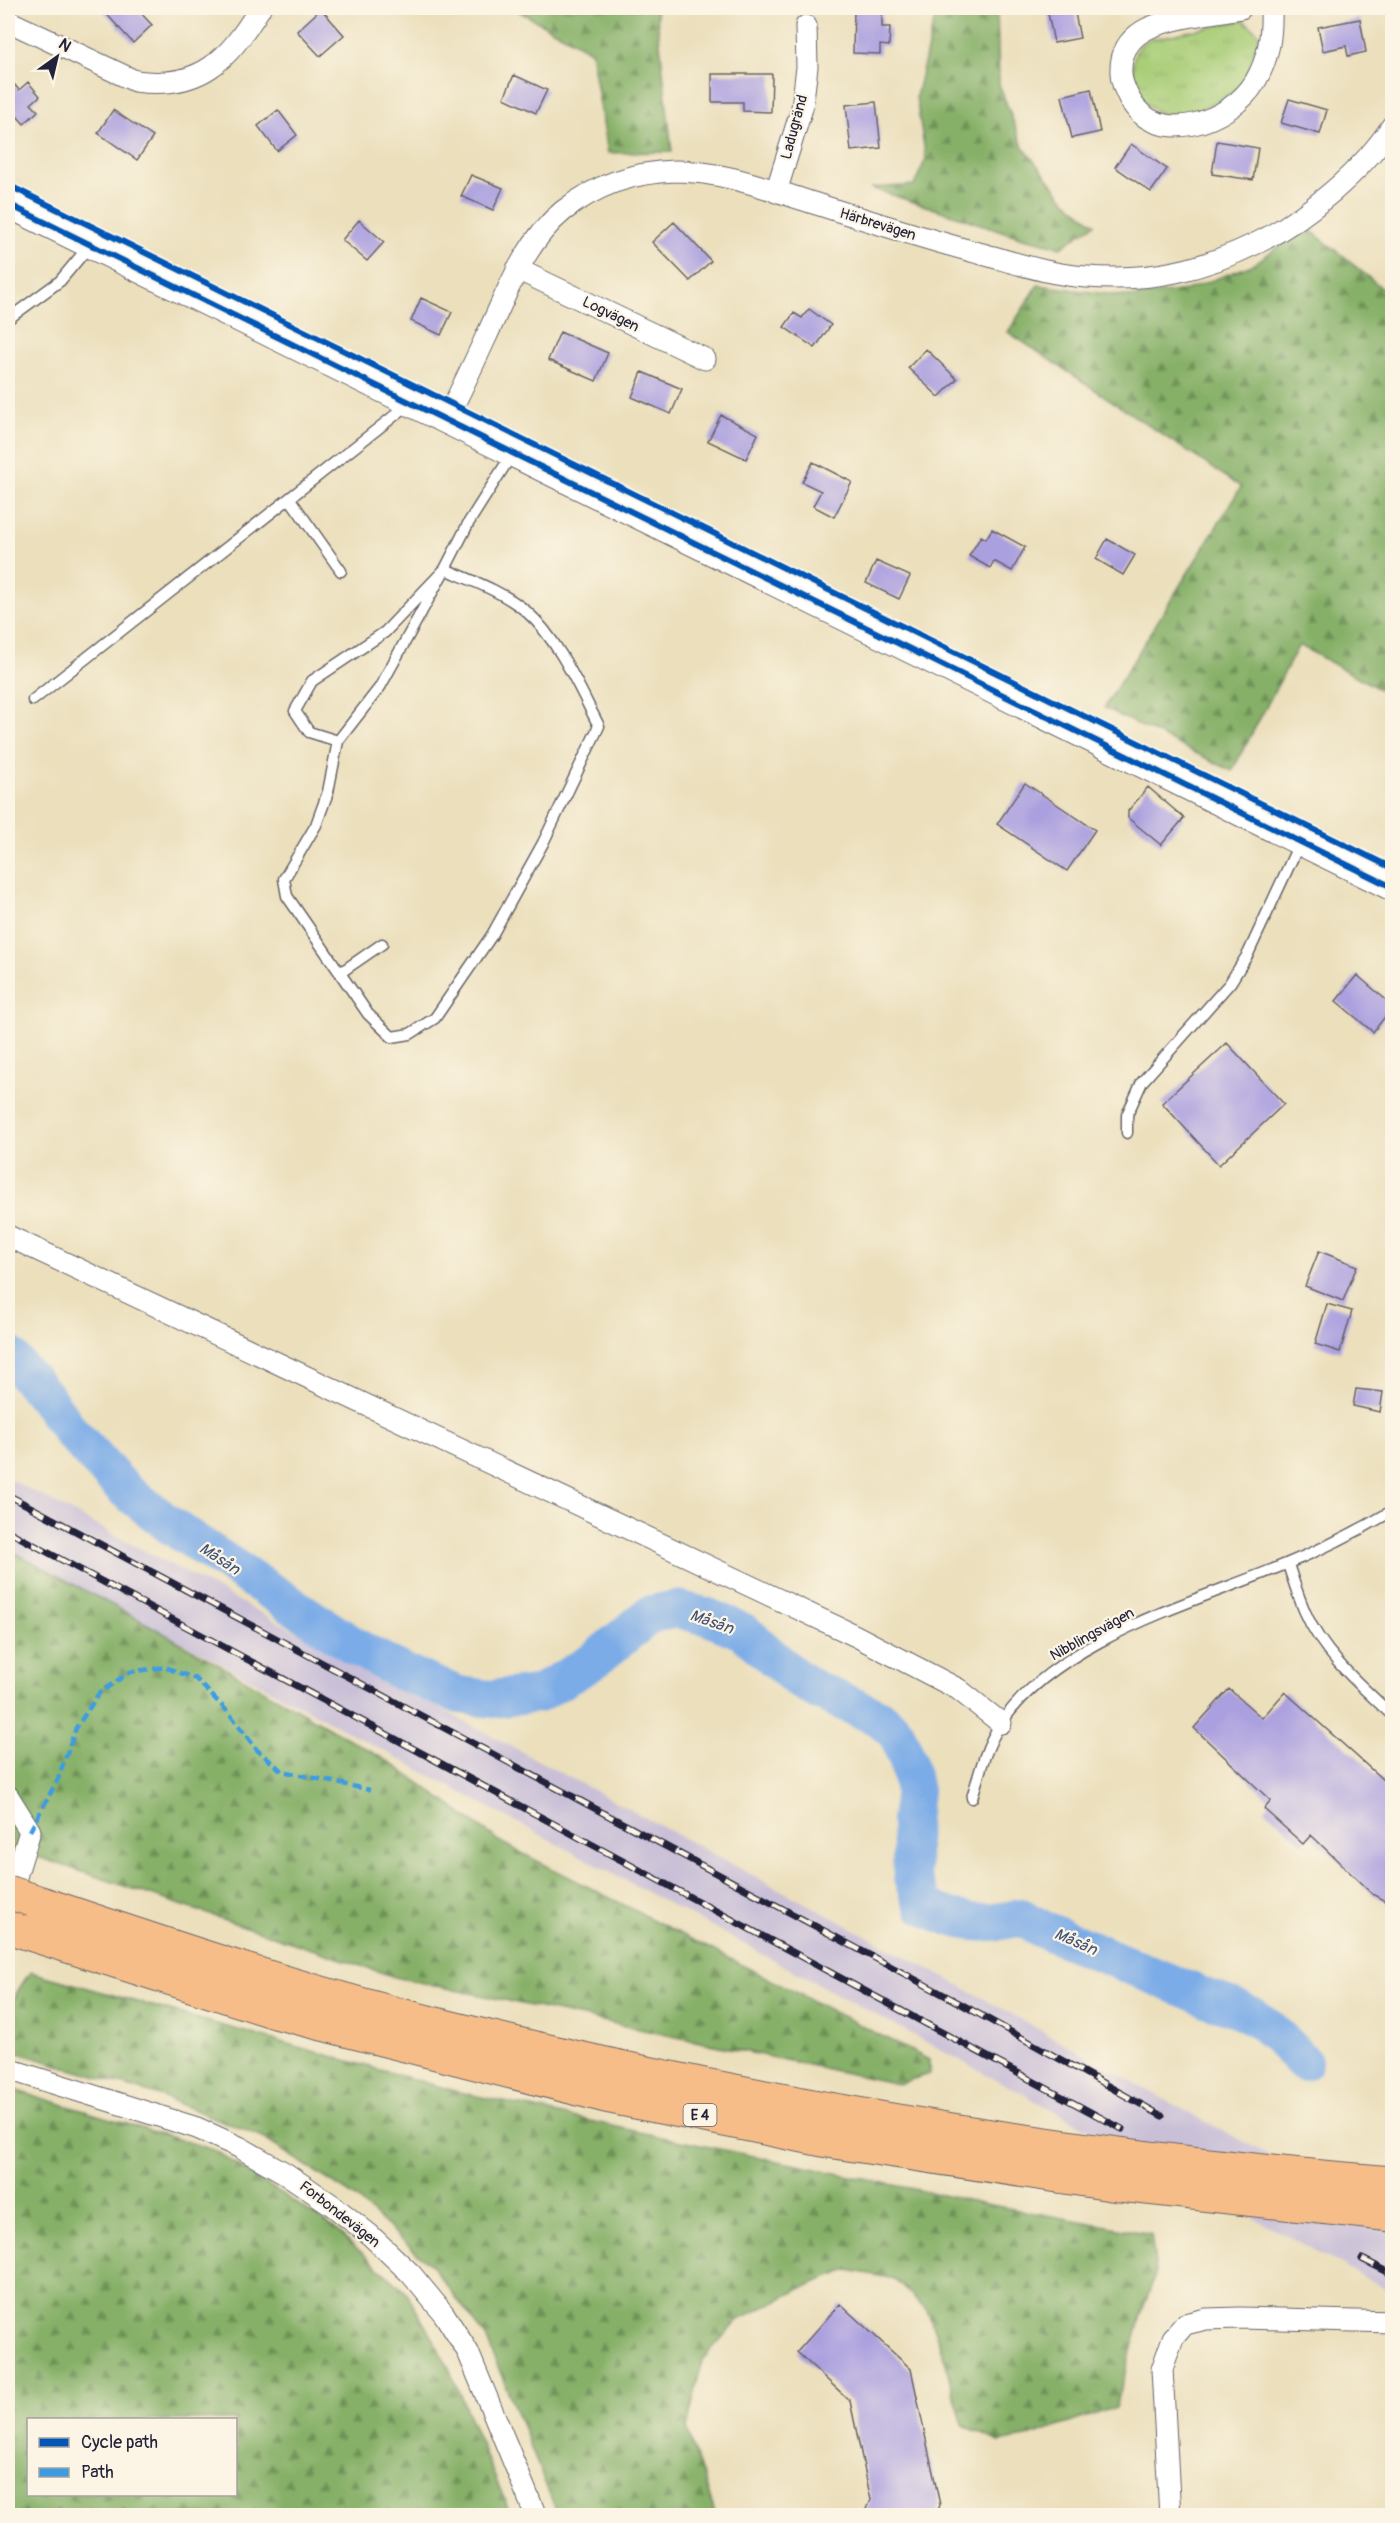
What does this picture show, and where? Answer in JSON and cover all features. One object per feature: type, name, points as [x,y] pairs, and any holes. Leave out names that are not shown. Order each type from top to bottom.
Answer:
[{"type":"highway","name":"E 4","points":[[16,1898],[288,1983],[439,2025],[615,2065],[834,2110],[1117,2155],[1295,2175],[1392,2183]]},
{"type":"highway","name":"E 4","points":[[16,1930],[279,2013],[606,2096],[828,2141],[1111,2184],[1392,2215]]},
{"type":"street","points":[[8,21],[135,81],[154,84],[178,83],[199,75],[223,58],[247,29],[260,8]]},
{"type":"street","points":[[1241,8],[1151,27],[1133,38],[1122,54],[1121,77],[1125,90],[1138,111],[1152,121],[1175,128],[1210,119],[1240,101],[1254,83],[1271,44],[1271,8]]},
{"type":"street","name":"Ladugränd","points":[[776,192],[802,108],[807,67],[806,26]]},
{"type":"street","name":"Härbrevägen","points":[[446,420],[517,269],[543,231],[564,210],[600,187],[626,178],[643,174],[696,172],[718,176],[944,244],[1040,270],[1085,277],[1126,278],[1169,274],[1206,265],[1270,236],[1324,199],[1389,139]]},
{"type":"street","points":[[8,204],[1392,887]]},
{"type":"street","name":"Logvägen","points":[[517,269],[705,359]]},
{"type":"street","points":[[8,1236],[856,1636],[958,1689],[1001,1723]]},
{"type":"street","points":[[8,1796],[30,1831],[16,1898]]},
{"type":"street","name":"Forbondevägen","points":[[8,2069],[197,2128],[239,2147],[285,2173],[332,2205],[370,2235],[411,2274],[444,2314],[468,2352],[536,2516]]},
{"type":"street","points":[[1170,2516],[1162,2369],[1173,2338],[1185,2324],[1206,2319],[1240,2318],[1392,2322]]},
{"type":"lane","points":[[8,319],[60,281],[90,245]]},
{"type":"lane","points":[[33,700],[411,403]]},
{"type":"lane","points":[[445,569],[489,588],[528,613],[561,653],[599,726],[543,843],[492,935],[435,1018],[410,1034],[392,1037],[368,1014],[287,896],[284,879],[316,825],[328,792],[338,741],[380,687],[470,522],[512,454]]},
{"type":"lane","points":[[290,499],[341,572]]},
{"type":"lane","points":[[338,741],[309,732],[295,711],[312,681],[386,632],[445,569]]},
{"type":"lane","points":[[1127,1133],[1127,1115],[1142,1082],[1230,983],[1248,954],[1301,842]]},
{"type":"lane","points":[[340,973],[382,944]]},
{"type":"lane","name":"Nibblingsvägen","points":[[972,1798],[981,1767],[1001,1723],[1031,1690],[1068,1660],[1124,1629],[1288,1564],[1351,1535],[1392,1511]]},
{"type":"lane","points":[[1288,1564],[1305,1613],[1323,1643],[1348,1674],[1392,1715]]},
{"type":"shaded area","points":[[8,1478],[968,1990],[1169,2102],[1392,2221],[1392,2292],[8,1549]]},
{"type":"green space","points":[[513,8],[656,8],[672,152],[608,153],[591,51]]},
{"type":"green space","points":[[932,8],[997,8],[999,84],[1023,147],[1065,200],[1095,224],[1061,247],[1023,238],[871,188],[914,185],[926,159],[916,97],[935,17]]},
{"type":"green space","points":[[1244,20],[1260,35],[1250,68],[1235,90],[1194,112],[1167,114],[1146,103],[1138,92],[1133,64],[1136,51],[1147,40]]},
{"type":"green space","points":[[1307,227],[1392,294],[1392,696],[1299,645],[1232,771],[1104,708],[1241,487],[1008,332],[1038,285],[1131,297],[1187,290],[1252,265]]},
{"type":"green space","points":[[8,1549],[151,1626],[391,1763],[504,1844],[929,2060],[929,2074],[898,2084],[395,1977],[8,1847]]},
{"type":"green space","points":[[31,1972],[459,2092],[671,2139],[991,2205],[1151,2234],[1156,2272],[1141,2315],[1116,2407],[1031,2436],[999,2442],[963,2425],[945,2360],[927,2310],[895,2279],[848,2270],[806,2286],[738,2320],[702,2360],[687,2429],[716,2515],[558,2515],[486,2337],[432,2266],[352,2195],[260,2136],[157,2095],[12,2051],[7,2030],[10,2009],[19,1989]]},
{"type":"green space","points":[[8,2088],[214,2150],[333,2227],[407,2293],[448,2366],[511,2515],[8,2515]]},
{"type":"building","points":[[101,8],[136,8],[152,25],[133,43]]},
{"type":"building","points":[[1047,8],[1074,8],[1080,38],[1054,43]]},
{"type":"building","points":[[321,9],[344,35],[320,56],[297,31]]},
{"type":"building","points":[[854,10],[882,11],[882,27],[890,27],[889,46],[880,45],[880,54],[853,53]]},
{"type":"building","points":[[1360,19],[1366,52],[1348,56],[1346,46],[1323,51],[1318,27]]},
{"type":"building","points":[[712,74],[772,74],[771,112],[743,111],[743,102],[712,102]]},
{"type":"building","points":[[514,75],[547,90],[536,113],[504,98]]},
{"type":"building","points":[[8,77],[19,90],[28,82],[40,96],[31,104],[38,111],[24,124],[8,106]]},
{"type":"building","points":[[1091,89],[1100,132],[1072,138],[1062,96]]},
{"type":"building","points":[[1289,99],[1327,110],[1320,134],[1281,123]]},
{"type":"building","points":[[876,102],[881,148],[851,151],[846,105]]},
{"type":"building","points":[[113,110],[153,137],[137,160],[98,133]]},
{"type":"building","points":[[278,110],[297,135],[277,151],[258,126]]},
{"type":"building","points":[[1217,141],[1258,148],[1253,180],[1212,174]]},
{"type":"building","points":[[1131,144],[1167,169],[1151,192],[1115,167]]},
{"type":"building","points":[[471,175],[503,188],[493,210],[461,196]]},
{"type":"building","points":[[359,220],[384,242],[367,261],[342,240]]},
{"type":"building","points":[[674,222],[711,261],[690,281],[652,242]]},
{"type":"building","points":[[421,298],[452,312],[441,335],[411,321]]},
{"type":"building","points":[[809,309],[831,325],[815,348],[784,327],[794,313],[802,318]]},
{"type":"building","points":[[560,332],[608,353],[596,381],[548,360]]},
{"type":"building","points":[[926,349],[957,379],[939,397],[908,368]]},
{"type":"building","points":[[642,372],[682,389],[671,414],[632,397]]},
{"type":"building","points":[[721,415],[758,434],[746,459],[708,441]]},
{"type":"building","points":[[813,462],[852,482],[834,517],[813,506],[821,491],[802,482]]},
{"type":"building","points":[[992,529],[1025,547],[1012,571],[994,561],[990,568],[969,556],[981,536],[986,539]]},
{"type":"building","points":[[1107,539],[1135,555],[1123,575],[1096,559]]},
{"type":"building","points":[[876,561],[910,576],[899,599],[866,583]]},
{"type":"building","points":[[1025,783],[1095,830],[1067,871],[997,824]]},
{"type":"building","points":[[1148,787],[1184,818],[1161,845],[1128,818],[1128,811]]},
{"type":"building","points":[[1357,975],[1392,1005],[1373,1032],[1336,1001]]},
{"type":"building","points":[[1227,1043],[1284,1104],[1219,1165],[1162,1103]]},
{"type":"building","points":[[1319,1251],[1357,1266],[1343,1301],[1305,1286]]},
{"type":"building","points":[[1327,1304],[1352,1311],[1340,1352],[1315,1344]]},
{"type":"building","points":[[1356,1389],[1383,1392],[1380,1412],[1353,1406]]},
{"type":"building","points":[[1229,1689],[1262,1718],[1285,1692],[1392,1788],[1392,1905],[1372,1894],[1311,1835],[1303,1844],[1264,1809],[1271,1801],[1194,1728]]},
{"type":"building","points":[[840,2304],[911,2369],[940,2505],[936,2516],[864,2516],[871,2500],[850,2401],[797,2352]]},
{"type":"waterway","name":"Måsån","points":[[8,1354],[45,1396],[71,1432],[123,1488],[171,1526],[356,1647],[402,1672],[459,1695],[491,1699],[538,1694],[592,1662],[651,1614],[677,1609],[708,1617],[744,1632],[794,1676],[816,1690],[880,1718],[896,1732],[908,1761],[914,1792],[910,1821],[912,1878],[924,1906],[949,1917],[972,1922],[995,1922],[1021,1917],[1042,1929],[1214,2001],[1242,2010],[1264,2024],[1303,2062]]},
{"type":"railway","points":[[8,1495],[961,2004],[1162,2116]]},
{"type":"railway","points":[[8,1531],[1122,2129]]},
{"type":"railway","points":[[1362,2259],[1392,2274]]},
{"type":"marked path","points":[[30,1831],[58,1779],[76,1728],[99,1693],[130,1672],[165,1667],[196,1679],[229,1713],[257,1750],[282,1771],[370,1790]]},
{"type":"cycle path","points":[[8,185],[1392,868]]},
{"type":"cycle path","points":[[8,204],[1392,887]]}]
